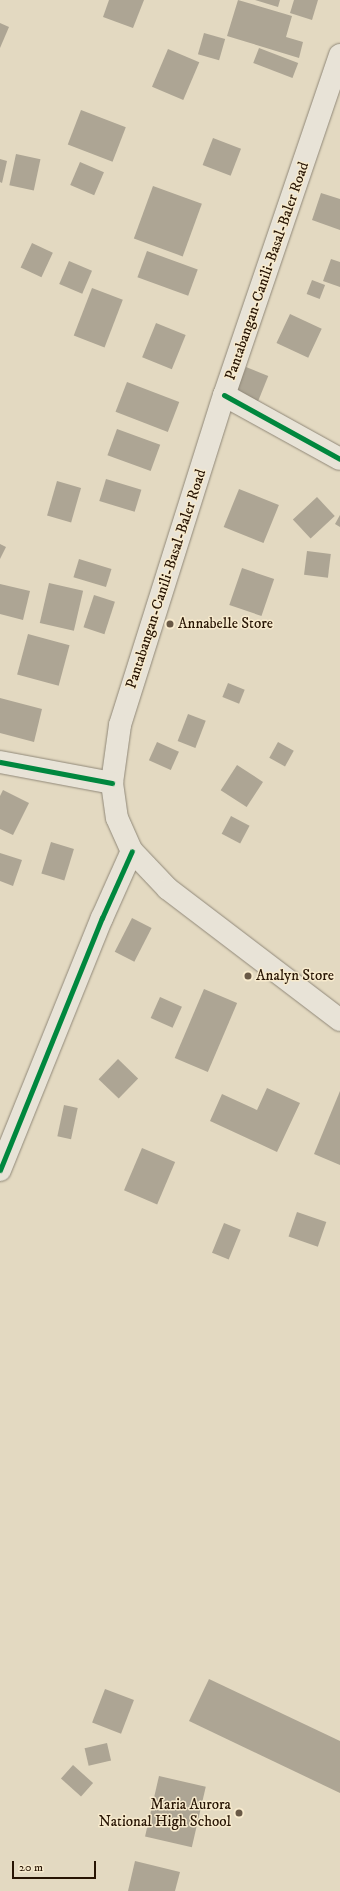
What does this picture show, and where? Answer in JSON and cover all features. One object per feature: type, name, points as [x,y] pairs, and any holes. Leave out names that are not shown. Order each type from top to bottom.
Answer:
[{"type":"main road","name":"Pantabangan-Canili-Basal-Baler Road","points":[[340,55],[224,395],[120,726],[112,783],[117,818],[132,852],[168,889],[340,1020]]},
{"type":"main road","points":[[224,395],[340,459]]},
{"type":"main road","points":[[0,762],[112,783]]},
{"type":"main road","points":[[0,1170],[102,918],[132,852]]},
{"type":"building","points":[[109,0],[144,0],[133,28],[103,17]]},
{"type":"building","points":[[238,0],[292,16],[286,37],[303,42],[299,58],[227,36]]},
{"type":"building","points":[[255,0],[280,0],[278,7]]},
{"type":"building","points":[[294,0],[318,0],[312,20],[290,13]]},
{"type":"building","points":[[0,23],[9,27],[0,48]]},
{"type":"building","points":[[204,33],[225,39],[219,60],[198,54]]},
{"type":"building","points":[[259,48],[298,63],[292,78],[253,63]]},
{"type":"building","points":[[168,49],[199,62],[183,100],[152,87]]},
{"type":"building","points":[[81,110],[126,127],[113,162],[68,145]]},
{"type":"building","points":[[213,138],[241,149],[231,176],[203,165]]},
{"type":"building","points":[[16,154],[40,159],[34,190],[9,185]]},
{"type":"building","points":[[0,159],[7,161],[2,183],[0,182]]},
{"type":"building","points":[[80,162],[104,172],[94,195],[70,185]]},
{"type":"building","points":[[153,186],[202,204],[183,256],[134,239]]},
{"type":"building","points":[[321,193],[340,199],[340,230],[312,220]]},
{"type":"building","points":[[32,243],[53,253],[41,277],[21,267]]},
{"type":"building","points":[[147,251],[198,269],[188,296],[137,277]]},
{"type":"building","points":[[331,259],[340,262],[340,287],[323,281]]},
{"type":"building","points":[[69,261],[92,271],[82,294],[59,284]]},
{"type":"building","points":[[312,280],[325,285],[320,299],[307,294]]},
{"type":"building","points":[[92,288],[123,300],[105,347],[74,336]]},
{"type":"building","points":[[290,314],[322,329],[308,358],[276,343]]},
{"type":"building","points":[[156,323],[186,335],[172,369],[142,357]]},
{"type":"building","points":[[246,367],[268,376],[257,403],[235,394]]},
{"type":"building","points":[[127,382],[179,402],[168,432],[116,412]]},
{"type":"building","points":[[117,429],[160,445],[151,471],[107,455]]},
{"type":"building","points":[[106,479],[141,490],[135,512],[99,501]]},
{"type":"building","points":[[57,481],[81,488],[71,522],[47,516]]},
{"type":"building","points":[[239,489],[279,505],[264,543],[224,527]]},
{"type":"building","points":[[317,497],[335,516],[311,539],[293,520]]},
{"type":"building","points":[[340,515],[340,527],[335,524]]},
{"type":"building","points":[[0,544],[6,547],[0,559]]},
{"type":"building","points":[[307,551],[331,554],[328,578],[304,575]]},
{"type":"building","points":[[79,559],[112,569],[106,587],[73,577]]},
{"type":"building","points":[[242,568],[274,579],[261,616],[229,605]]},
{"type":"building","points":[[49,583],[83,591],[74,631],[40,623]]},
{"type":"building","points":[[0,584],[30,591],[23,620],[0,614]]},
{"type":"building","points":[[94,595],[115,602],[104,634],[83,627]]},
{"type":"building","points":[[28,634],[70,645],[59,686],[17,675]]},
{"type":"building","points":[[228,683],[245,690],[239,704],[222,697]]},
{"type":"building","points":[[0,698],[42,709],[34,742],[0,733]]},
{"type":"building","points":[[188,714],[206,721],[195,748],[178,741]]},
{"type":"building","points":[[157,742],[179,752],[171,770],[149,760]]},
{"type":"building","points":[[278,742],[294,751],[285,766],[269,758]]},
{"type":"building","points":[[237,765],[263,782],[247,807],[221,790]]},
{"type":"building","points":[[3,790],[29,803],[13,835],[0,829],[0,796]]},
{"type":"building","points":[[231,816],[250,826],[240,844],[222,834]]},
{"type":"building","points":[[51,842],[74,849],[64,881],[41,874]]},
{"type":"building","points":[[0,853],[22,860],[13,886],[0,881]]},
{"type":"building","points":[[132,918],[152,928],[134,962],[115,952]]},
{"type":"building","points":[[204,989],[237,1003],[208,1072],[175,1058]]},
{"type":"building","points":[[160,997],[182,1007],[173,1028],[151,1018]]},
{"type":"building","points":[[118,1059],[138,1078],[119,1099],[99,1079]]},
{"type":"building","points":[[267,1088],[300,1103],[277,1152],[210,1121],[222,1094],[257,1110]]},
{"type":"building","points":[[340,1091],[340,1165],[314,1154]]},
{"type":"building","points":[[64,1105],[78,1108],[71,1139],[57,1136]]},
{"type":"building","points":[[142,1148],[175,1162],[157,1204],[124,1190]]},
{"type":"building","points":[[297,1212],[326,1222],[318,1247],[289,1237]]},
{"type":"building","points":[[224,1223],[241,1230],[229,1259],[212,1253]]},
{"type":"building","points":[[209,1679],[340,1741],[340,1793],[189,1721]]},
{"type":"building","points":[[105,1689],[134,1700],[121,1734],[92,1723]]},
{"type":"building","points":[[107,1743],[111,1761],[89,1766],[85,1748]]},
{"type":"building","points":[[73,1765],[93,1783],[81,1796],[61,1778]]},
{"type":"building","points":[[159,1776],[206,1787],[192,1847],[145,1836]]},
{"type":"building","points":[[135,1861],[180,1872],[175,1891],[128,1891]]},
{"type":"cycle path","points":[[224,395],[340,459]]},
{"type":"cycle path","points":[[0,762],[112,783]]},
{"type":"cycle path","points":[[0,1170],[102,918],[132,851]]},
{"type":"place","name":"Annabelle Store","points":[[170,624]]},
{"type":"place","name":"Analyn Store","points":[[248,976]]},
{"type":"place","name":"Maria Aurora National High School","points":[[239,1813]]}]
